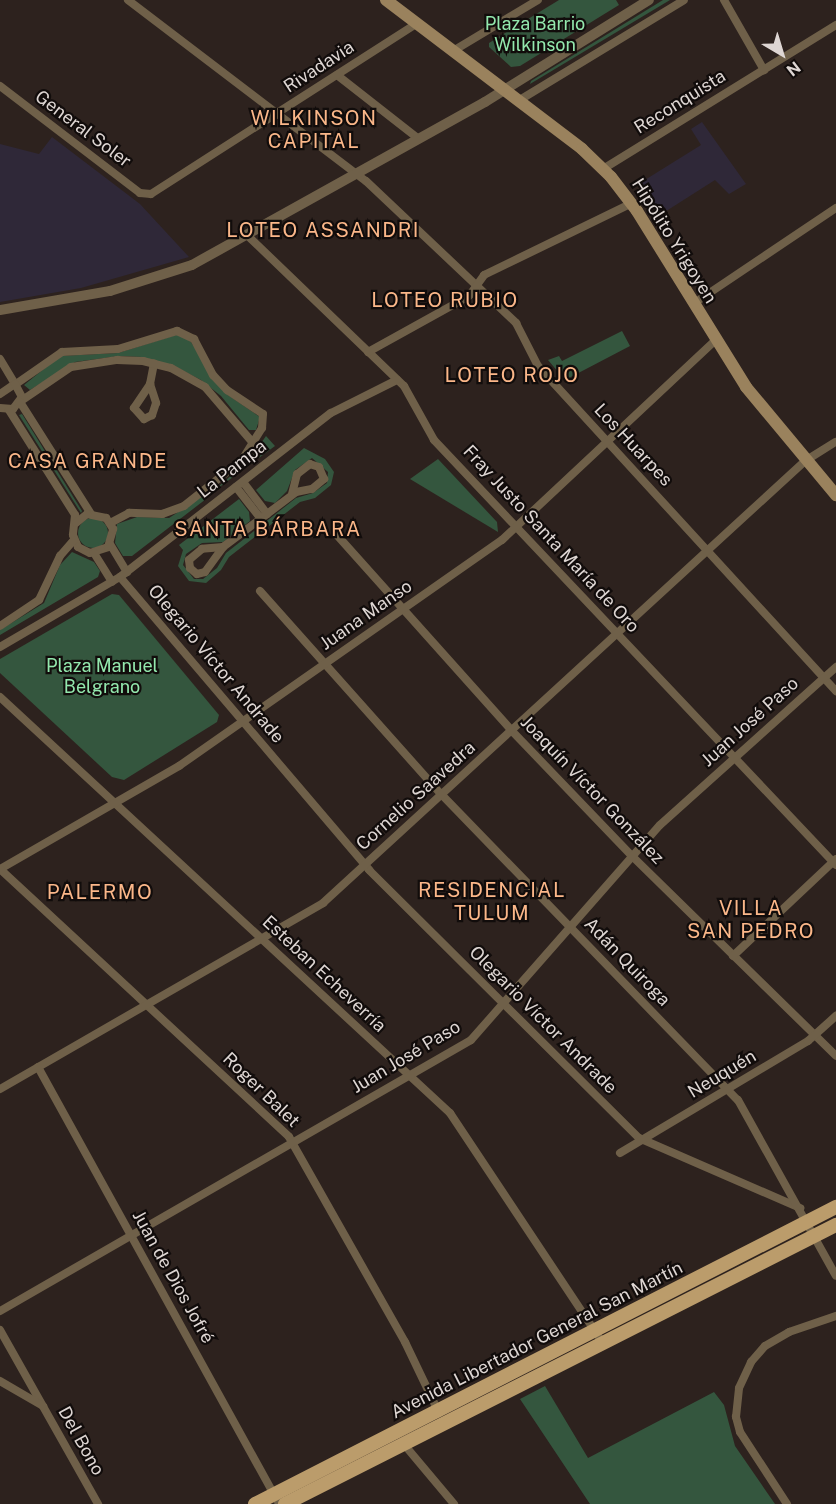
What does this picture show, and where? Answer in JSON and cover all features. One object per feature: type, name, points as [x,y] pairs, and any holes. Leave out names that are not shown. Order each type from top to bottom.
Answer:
[{"type":"main road","name":"Hipólito Yrigoyen","points":[[386,0],[518,100],[603,169],[632,203],[746,387],[805,461],[836,495]]},
{"type":"main road","name":"Avenida Libertador General San Martín","points":[[285,1504],[399,1438],[438,1411],[836,1207]]},
{"type":"main road","name":"Avenida Libertador General San Martín","points":[[255,1504],[276,1499],[399,1438],[444,1424],[836,1225]]},
{"type":"street","name":"Los Huarpes","points":[[128,0],[356,174],[516,323],[538,366],[836,690]]},
{"type":"street","points":[[453,51],[538,0]]},
{"type":"street","points":[[0,310],[95,294],[153,279],[192,265],[504,90],[649,0]]},
{"type":"street","points":[[518,100],[684,0]]},
{"type":"street","points":[[724,0],[764,70]]},
{"type":"street","name":"Rivadavia","points":[[148,194],[417,23]]},
{"type":"street","name":"Reconquista","points":[[603,169],[836,25]]},
{"type":"street","points":[[337,75],[418,139]]},
{"type":"street","name":"General Soler","points":[[0,86],[140,193],[148,194]]},
{"type":"street","points":[[368,352],[469,296],[484,275],[632,203]]},
{"type":"street","points":[[693,304],[836,208]]},
{"type":"street","name":"Fray Justo Santa María de Oro","points":[[247,235],[397,380],[434,440],[835,862]]},
{"type":"street","points":[[0,394],[62,352],[118,349],[167,332],[183,332],[197,342],[213,375],[227,390],[265,416],[262,428],[238,464],[204,491],[173,512],[129,513],[110,523]]},
{"type":"street","name":"Juana Manso","points":[[0,869],[115,803],[243,722],[502,540],[716,341]]},
{"type":"street","points":[[0,359],[16,384],[21,402],[91,514],[110,523]]},
{"type":"street","points":[[0,626],[39,600],[60,555],[74,540],[76,522],[75,515],[4,409],[21,402],[76,366],[125,359],[154,363],[205,387],[252,443]]},
{"type":"street","points":[[150,384],[154,363]]},
{"type":"street","name":"La Pampa","points":[[0,647],[112,582],[331,413],[397,380]]},
{"type":"street","name":"Cornelio Saavedra","points":[[0,1089],[323,903],[805,461],[836,442]]},
{"type":"street","points":[[240,484],[264,516]]},
{"type":"street","points":[[204,491],[214,504]]},
{"type":"street","points":[[223,548],[292,494]]},
{"type":"street","points":[[76,522],[91,514]]},
{"type":"street","points":[[94,554],[110,544],[113,535],[110,523]]},
{"type":"street","name":"Joaquín Víctor González","points":[[336,534],[512,731],[633,857],[836,1056]]},
{"type":"street","points":[[74,540],[83,551],[94,554],[112,582]]},
{"type":"street","name":"Olegario Víctor Andrade","points":[[110,544],[123,574],[243,722],[364,865],[643,1140],[800,1208]]},
{"type":"street","name":"Adán Quiroga","points":[[260,591],[442,795],[738,1100],[836,1276]]},
{"type":"street","name":"Juan José Paso","points":[[0,1311],[471,1040],[660,825],[836,667]]},
{"type":"street","name":"Esteban Echeverría","points":[[0,697],[450,1113],[603,1343]]},
{"type":"street","points":[[733,956],[835,862]]},
{"type":"street","name":"Roger Balet","points":[[0,869],[292,1143],[405,1342],[444,1424]]},
{"type":"street","name":"Neuquén","points":[[620,1154],[815,1035],[836,1016]]},
{"type":"street","name":"Juan de Dios Jofré","points":[[38,1067],[276,1499]]},
{"type":"street","points":[[787,1504],[740,1432],[737,1402],[744,1376],[765,1346],[789,1332],[836,1317]]},
{"type":"street","points":[[0,1330],[43,1406]]},
{"type":"street","name":"Del Bono","points":[[0,1381],[43,1406],[98,1504]]},
{"type":"street","points":[[399,1438],[454,1504]]},
{"type":"shaded area","points":[[702,122],[746,184],[729,194],[715,180],[660,215],[640,183],[701,145],[691,129]]},
{"type":"shaded area","points":[[52,137],[140,204],[189,257],[81,288],[0,302],[0,144],[39,154]]},
{"type":"green space","name":"Plaza Barrio Wilkinson","points":[[559,0],[616,0],[619,5],[520,66],[511,67],[489,47],[489,43]]},
{"type":"green space","points":[[663,0],[670,0],[530,84],[531,81]]},
{"type":"green space","points":[[622,331],[630,346],[565,380],[548,360],[559,356],[562,361]]},
{"type":"green space","points":[[179,334],[191,342],[225,393],[260,417],[256,430],[249,430],[221,396],[201,380],[174,366],[142,357],[119,356],[75,362],[30,390],[24,385],[60,356],[118,353]]},
{"type":"green space","points":[[22,414],[82,511],[81,513],[19,415]]},
{"type":"green space","points":[[266,436],[275,446],[210,494],[250,459]]},
{"type":"green space","points":[[304,448],[325,459],[334,472],[331,485],[315,498],[300,502],[229,557],[221,570],[206,583],[189,581],[178,566],[183,550],[179,545],[239,499],[249,512],[250,521],[223,542],[202,543],[186,554],[183,565],[194,579],[203,579],[217,568],[226,553],[296,498],[313,493],[327,483],[328,472],[312,458],[295,470],[287,491],[275,503],[265,501],[256,490]]},
{"type":"green space","points":[[438,459],[497,522],[498,532],[410,479]]},
{"type":"green space","points":[[203,496],[206,499],[132,556],[123,556],[115,543],[117,524],[137,517],[169,518]]},
{"type":"green space","points":[[93,518],[104,522],[108,533],[104,544],[93,548],[82,544],[78,533],[82,522]]},
{"type":"green space","points":[[72,552],[94,562],[100,571],[98,577],[0,635],[0,630],[44,603],[60,565]]},
{"type":"green space","name":"Plaza Manuel Belgrano","points":[[112,594],[119,595],[219,715],[217,722],[124,780],[112,777],[0,673],[0,659]]},
{"type":"green space","points":[[545,1386],[588,1458],[714,1392],[724,1405],[735,1446],[775,1504],[590,1504],[520,1399]]},
{"type":"district","name":"WILKINSON CAPITAL","points":[[314,130]]},
{"type":"district","name":"LOTEO ASSANDRI","points":[[323,230]]},
{"type":"district","name":"LOTEO RUBIO","points":[[445,300]]},
{"type":"district","name":"LOTEO ROJO","points":[[512,375]]},
{"type":"district","name":"CASA GRANDE","points":[[88,461]]},
{"type":"district","name":"SANTA BÁRBARA","points":[[268,529]]},
{"type":"district","name":"PALERMO","points":[[100,892]]},
{"type":"district","name":"RESIDENCIAL TULUM","points":[[492,902]]},
{"type":"district","name":"VILLA SAN PEDRO","points":[[751,920]]}]
